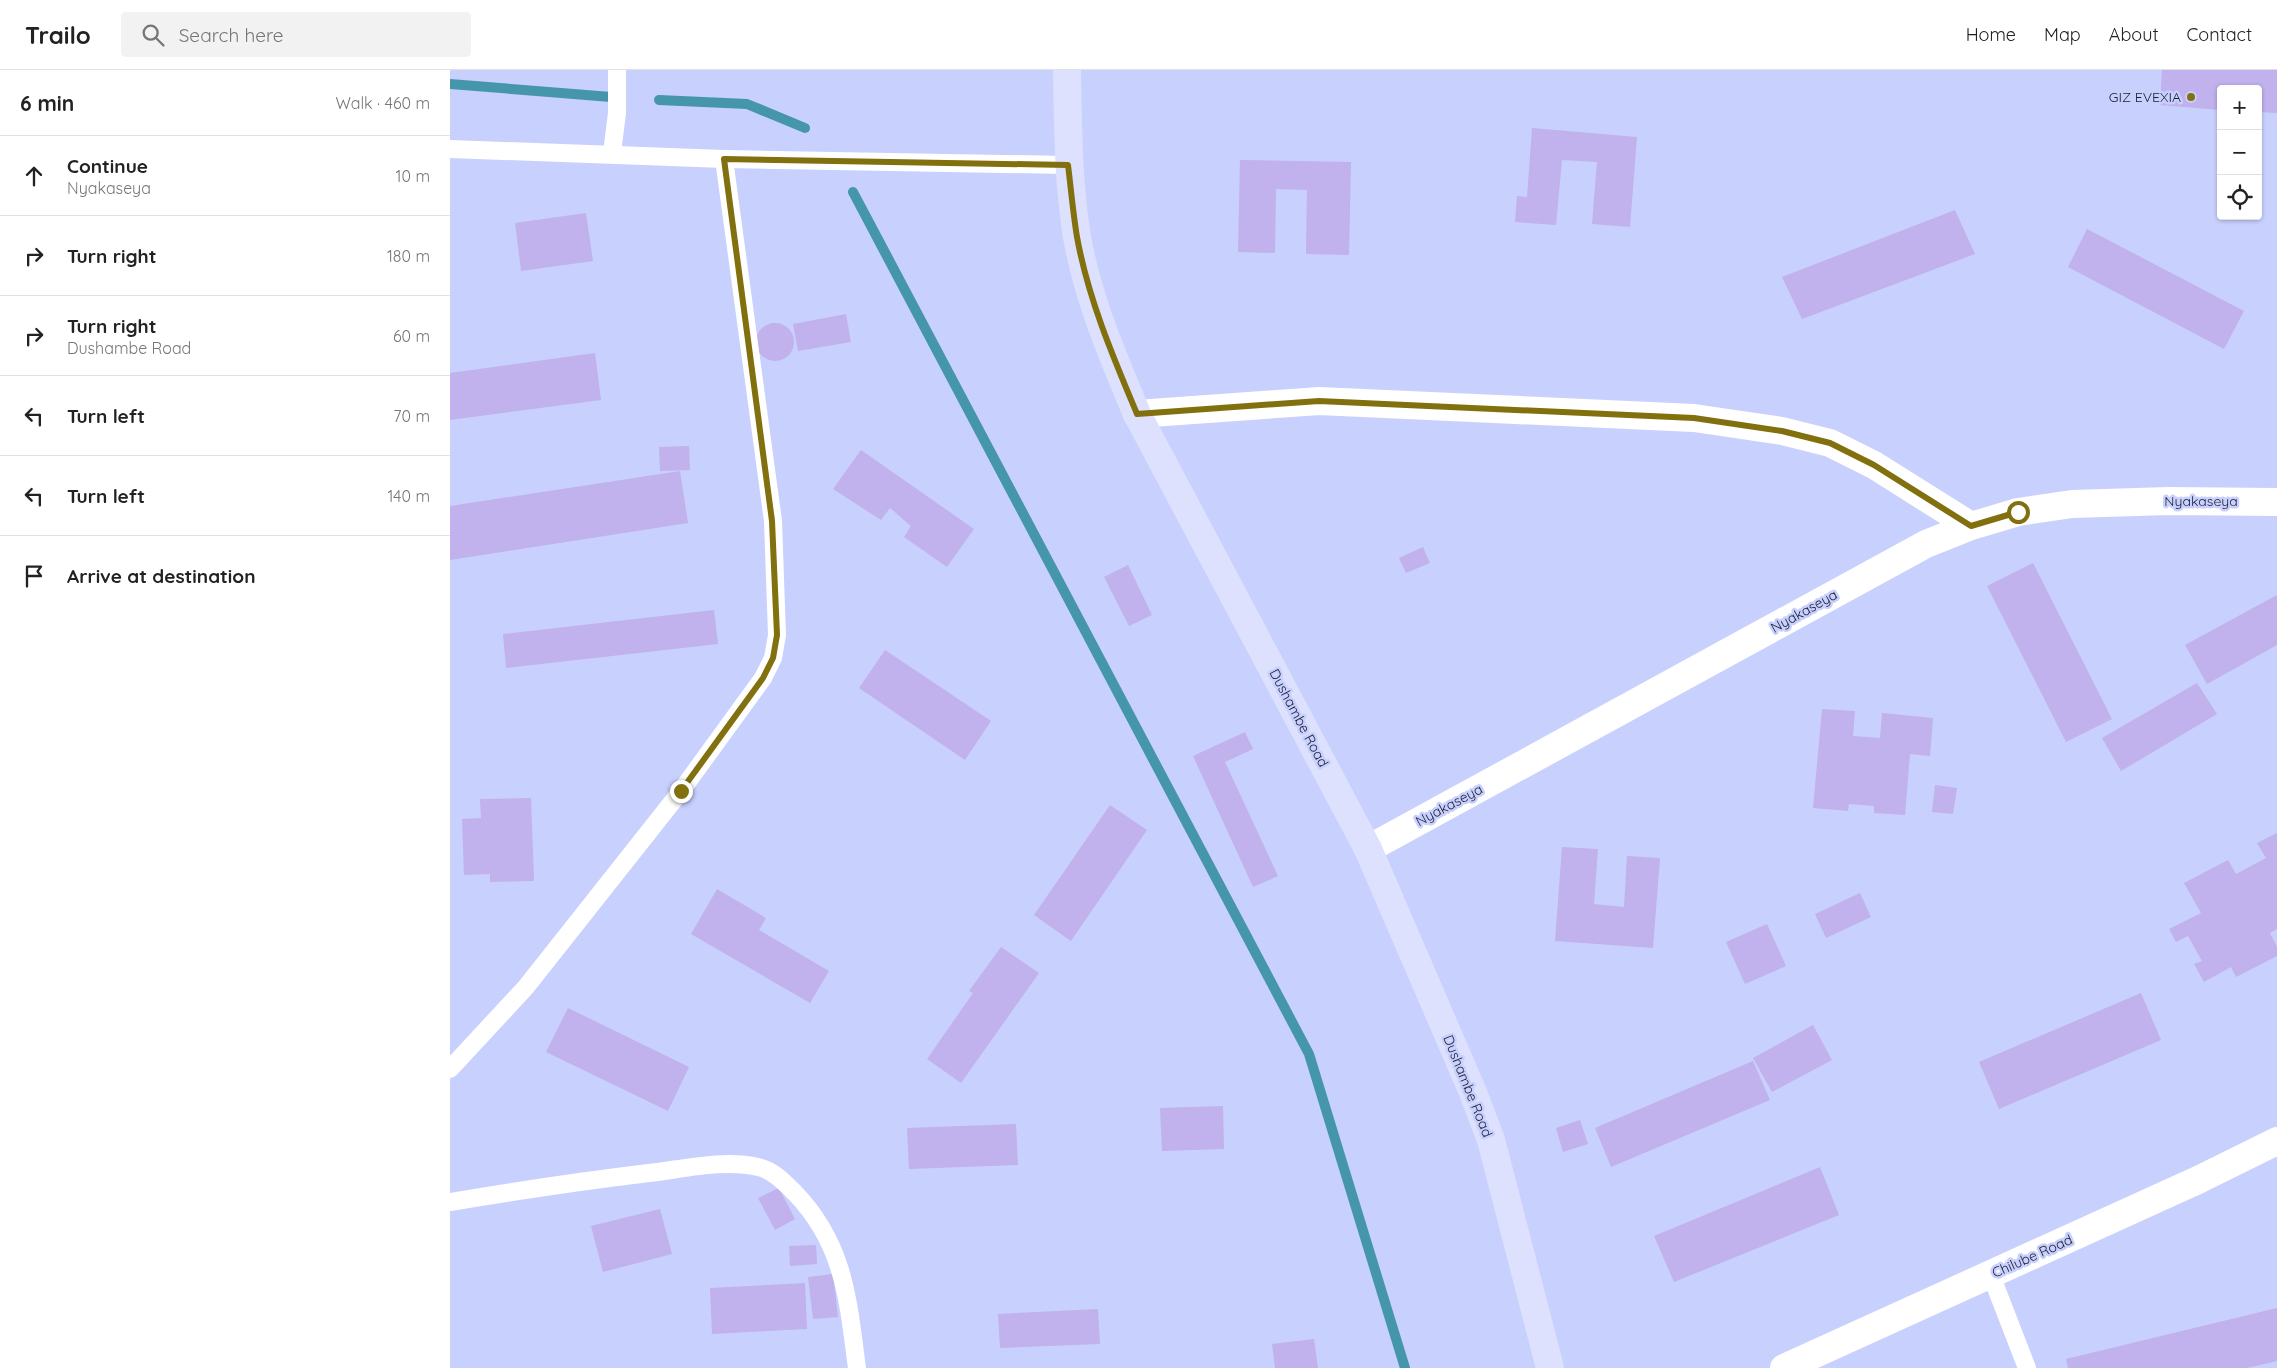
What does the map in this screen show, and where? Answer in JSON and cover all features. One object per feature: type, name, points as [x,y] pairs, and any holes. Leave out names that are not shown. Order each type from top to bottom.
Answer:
[{"type":"street","name":"Dushambe Road","points":[[1067,70],[1068,165],[1078,238],[1093,299],[1112,356],[1137,414],[1368,849],[1472,1090],[1491,1140],[1550,1368]]},
{"type":"street","points":[[1137,414],[1319,401],[1694,418],[1782,431],[1830,443],[1874,465],[1971,526]]},
{"type":"street","name":"Nyakaseya","points":[[1368,849],[1926,544],[1971,526],[2018,512],[2072,504],[2169,501],[2277,502]]},
{"type":"street","name":"Chilube Road","points":[[1784,1368],[2198,1180],[2277,1141]]},
{"type":"lane","points":[[612,153],[616,113],[617,70]]},
{"type":"lane","points":[[450,149],[612,153],[724,159],[1068,165]]},
{"type":"lane","points":[[450,1069],[526,987],[701,763],[763,678],[773,658],[777,635],[772,521],[724,159]]},
{"type":"lane","points":[[450,1202],[577,1181],[721,1165],[761,1167],[788,1186],[803,1201],[819,1223],[832,1248],[845,1283],[857,1368]]},
{"type":"lane","points":[[1991,1274],[2027,1368]]},
{"type":"building","name":"GIZ EVEXIA","points":[[2162,70],[2277,70],[2277,113],[2262,112],[2262,85],[2217,85],[2217,110],[2160,105]]},
{"type":"building","points":[[1532,128],[1637,137],[1630,227],[1592,224],[1597,162],[1562,160],[1556,225],[1515,222],[1517,196],[1527,197]]},
{"type":"building","points":[[1240,160],[1351,162],[1349,255],[1306,254],[1307,190],[1276,189],[1275,253],[1238,252]]},
{"type":"building","points":[[1955,210],[1975,254],[1802,319],[1782,277]]},
{"type":"building","points":[[586,213],[593,261],[521,271],[515,223]]},
{"type":"building","points":[[2087,229],[2244,311],[2224,349],[2068,267]]},
{"type":"building","points":[[846,314],[851,342],[798,351],[793,324]]},
{"type":"building","points":[[775,323],[788,329],[794,342],[788,355],[775,361],[762,355],[756,342],[762,329]]},
{"type":"building","points":[[595,353],[601,400],[450,420],[450,373]]},
{"type":"building","points":[[689,446],[690,470],[660,471],[659,447]]},
{"type":"building","points":[[861,450],[974,529],[947,567],[904,537],[911,526],[890,508],[881,520],[833,489]]},
{"type":"building","points":[[680,471],[688,523],[450,560],[450,506]]},
{"type":"building","points":[[1423,547],[1430,563],[1406,573],[1399,558]]},
{"type":"building","points":[[2033,563],[2112,719],[2066,742],[1987,586]]},
{"type":"building","points":[[1128,565],[1152,615],[1129,626],[1104,577]]},
{"type":"building","points":[[2277,595],[2277,645],[2207,684],[2185,645]]},
{"type":"building","points":[[714,610],[718,644],[506,668],[503,634]]},
{"type":"building","points":[[885,650],[991,721],[965,760],[859,688]]},
{"type":"building","points":[[2197,683],[2217,714],[2121,771],[2102,738]]},
{"type":"building","points":[[1822,709],[1855,711],[1853,736],[1880,738],[1882,713],[1933,718],[1930,756],[1910,754],[1905,815],[1874,813],[1874,806],[1849,804],[1848,811],[1813,808]]},
{"type":"building","points":[[1245,732],[1253,749],[1225,762],[1278,876],[1253,887],[1193,756]]},
{"type":"building","points":[[1935,785],[1957,788],[1953,814],[1932,812]]},
{"type":"building","points":[[531,798],[534,881],[490,882],[490,874],[464,875],[462,819],[481,818],[480,799]]},
{"type":"building","points":[[1110,805],[1147,830],[1071,941],[1034,915]]},
{"type":"building","points":[[2277,833],[2277,929],[2270,933],[2277,947],[2277,956],[2236,977],[2231,967],[2204,982],[2194,964],[2202,961],[2188,936],[2176,942],[2169,929],[2201,913],[2184,883],[2228,860],[2236,874],[2266,858],[2257,843]]},
{"type":"building","points":[[1562,847],[1598,849],[1594,904],[1624,907],[1627,856],[1660,858],[1653,948],[1555,941]]},
{"type":"building","points":[[717,889],[766,918],[759,930],[829,971],[810,1003],[691,934]]},
{"type":"building","points":[[1860,893],[1871,917],[1826,938],[1815,914]]},
{"type":"building","points":[[1767,924],[1786,966],[1745,984],[1726,942]]},
{"type":"building","points":[[1001,947],[1039,973],[961,1083],[927,1059],[973,993],[969,991]]},
{"type":"building","points":[[2141,993],[2161,1040],[1999,1109],[1979,1062]]},
{"type":"building","points":[[568,1008],[689,1067],[668,1111],[546,1052]]},
{"type":"building","points":[[1813,1025],[1832,1060],[1772,1092],[1753,1058]]},
{"type":"building","points":[[1753,1061],[1770,1100],[1611,1167],[1595,1128]]},
{"type":"building","points":[[1223,1106],[1224,1149],[1162,1151],[1160,1108]]},
{"type":"building","points":[[1580,1120],[1588,1144],[1563,1152],[1556,1128]]},
{"type":"building","points":[[1016,1124],[1018,1165],[909,1169],[907,1128]]},
{"type":"building","points":[[1820,1167],[1839,1215],[1674,1282],[1654,1236]]},
{"type":"building","points":[[779,1188],[795,1219],[775,1230],[758,1198]]},
{"type":"building","points":[[660,1209],[672,1254],[603,1272],[591,1226]]},
{"type":"building","points":[[816,1245],[817,1264],[790,1266],[789,1246]]},
{"type":"building","points":[[833,1274],[838,1317],[813,1319],[808,1277]]},
{"type":"building","points":[[805,1283],[807,1329],[712,1334],[710,1288]]},
{"type":"building","points":[[2277,1308],[2277,1361],[2247,1368],[2068,1368],[2066,1359]]},
{"type":"building","points":[[1098,1309],[1100,1344],[1000,1348],[998,1314]]},
{"type":"building","points":[[1314,1339],[1318,1368],[1275,1368],[1272,1344]]},
{"type":"waterway","points":[[450,84],[611,97]]},
{"type":"waterway","points":[[659,100],[747,104],[805,128]]},
{"type":"waterway","points":[[853,192],[1309,1054],[1405,1368]]},
{"type":"place","name":"GIZ EVEXIA","points":[[2191,97]]},
{"type":"route","points":[[681,791],[763,678],[773,658],[777,635],[772,521],[724,159],[1068,165],[1078,238],[1093,299],[1112,356],[1137,414],[1319,401],[1694,418],[1782,431],[1830,443],[1874,465],[1971,526],[2018,512]]}]
